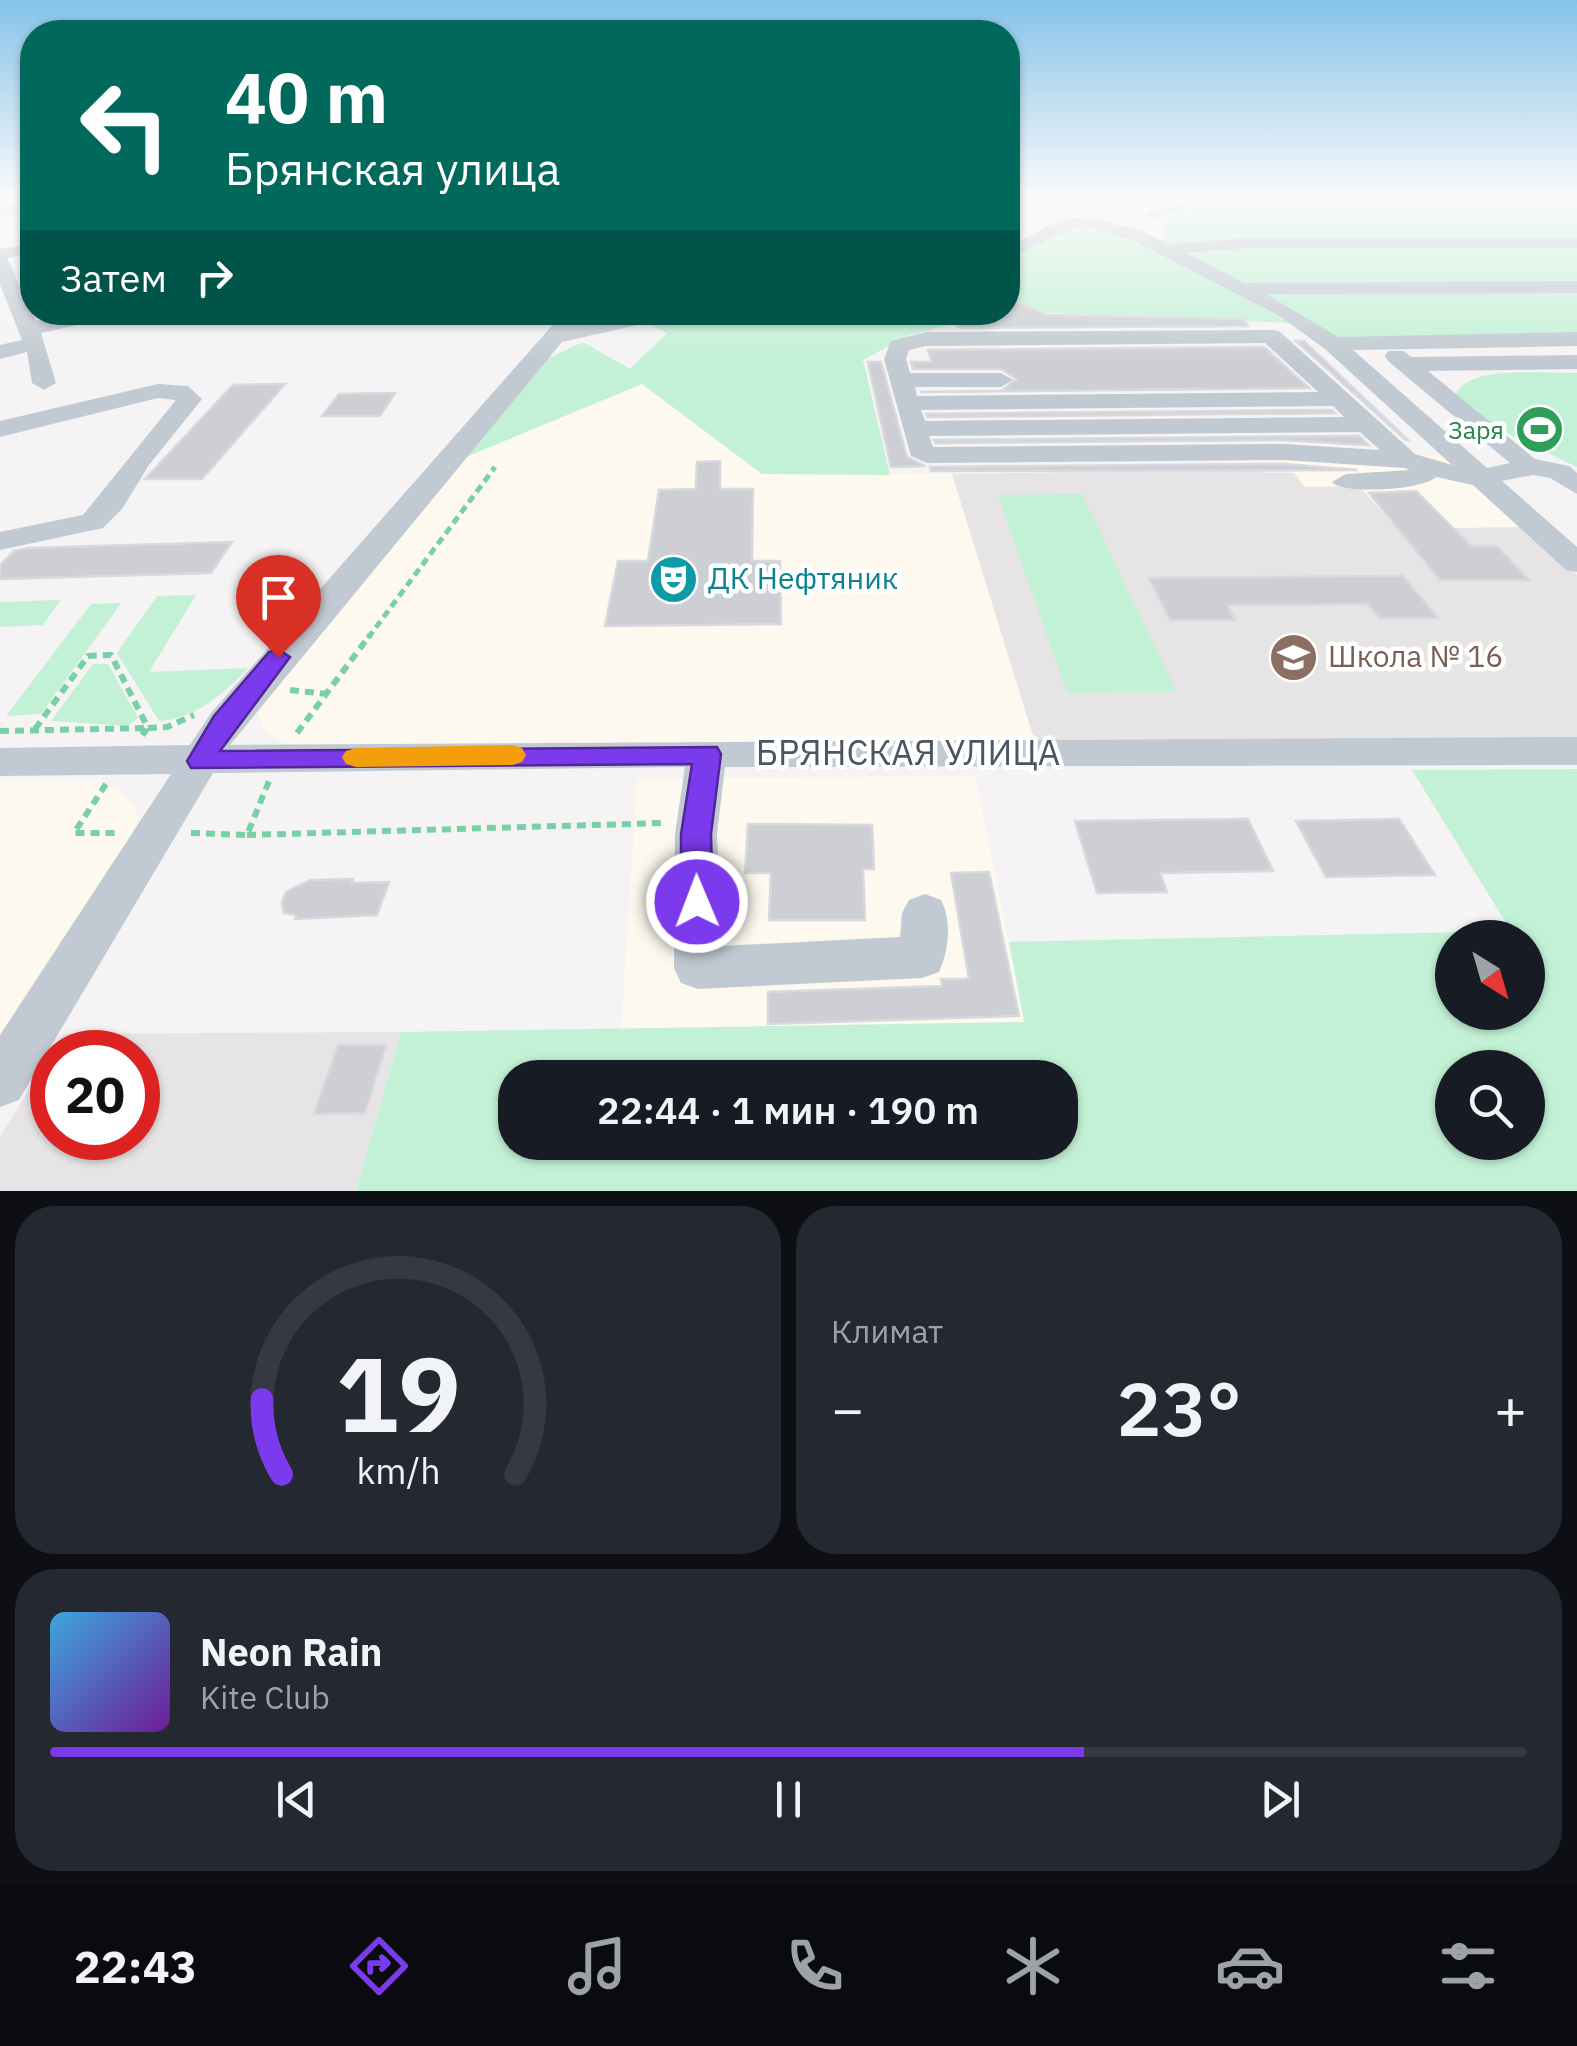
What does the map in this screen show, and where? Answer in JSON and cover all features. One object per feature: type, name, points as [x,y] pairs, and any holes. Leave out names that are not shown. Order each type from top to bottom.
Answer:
[{"type":"street","points":[[1165,253],[1288,313],[1332,344],[1470,476],[1577,563]]},
{"type":"street","points":[[0,258],[20,308]]},
{"type":"street","points":[[10,284],[20,280]]},
{"type":"street","points":[[1242,288],[1577,287]]},
{"type":"street","points":[[27,325],[44,383]]},
{"type":"street","points":[[0,352],[32,336],[68,325]]},
{"type":"street","points":[[0,1082],[224,722],[566,325]]},
{"type":"street","points":[[556,337],[611,325]]},
{"type":"street","points":[[1406,460],[1271,336],[926,338],[900,346],[905,393],[920,450],[940,456],[1284,452],[1406,460],[1470,476]]},
{"type":"street","points":[[1332,344],[1577,339]]},
{"type":"street","points":[[1526,465],[1401,360],[1577,362]]},
{"type":"street","points":[[905,393],[1315,377]]},
{"type":"street","points":[[0,429],[158,390],[180,391],[190,399],[137,462],[112,503],[92,522],[0,540]]},
{"type":"street","points":[[905,393],[1338,398]]},
{"type":"street","points":[[905,393],[1365,424]]},
{"type":"street","points":[[1346,482],[1470,476],[1526,465],[1559,472],[1577,486]]},
{"type":"street","points":[[0,526],[58,530]]},
{"type":"street","name":"БРЯНСКАЯ УЛИЦА","points":[[0,762],[707,754],[1577,751]]},
{"type":"street","points":[[707,754],[698,820],[698,968],[922,958],[925,913]]},
{"type":"path","points":[[34,730],[88,656],[111,655],[148,728],[177,724],[205,709]]},
{"type":"path","points":[[252,686],[327,694]]},
{"type":"path","points":[[247,835],[610,827],[698,820]]},
{"type":"shaded area","name":"ДК Нефтяник","points":[[642,384],[762,474],[952,474],[1035,742],[287,745],[262,728],[257,706],[466,457]]},
{"type":"shaded area","points":[[1280,455],[1447,455],[1525,527],[1397,529],[1359,487],[1305,487]]},
{"type":"shaded area","name":"Школа № 16","points":[[1261,469],[1265,473],[1294,473],[1305,487],[1359,486],[1397,529],[1525,527],[1577,575],[1577,739],[1035,742],[952,474]]},
{"type":"shaded area","points":[[975,776],[1025,1022],[621,1031],[637,779]]},
{"type":"shaded area","points":[[0,780],[98,781],[120,789],[139,816],[130,839],[0,1044]]},
{"type":"shaded area","points":[[401,1032],[356,1191],[0,1191],[0,1137],[30,1088],[30,1160],[160,1160],[160,1033]]},
{"type":"green space","points":[[1020,253],[1158,253],[1291,323],[1020,312]]},
{"type":"green space","points":[[1175,253],[1577,253],[1577,337],[1338,338]]},
{"type":"green space","points":[[651,325],[950,325],[910,335],[863,360],[890,475],[762,474],[642,384],[466,457],[547,359],[583,342],[630,369],[667,333]]},
{"type":"green space","name":"Заря","points":[[1577,373],[1577,467],[1479,420],[1456,397],[1461,387],[1473,379],[1489,375]]},
{"type":"green space","points":[[1082,494],[1176,691],[1067,693],[998,495]]},
{"type":"green space","points":[[196,595],[149,672],[248,668],[208,704],[159,721],[117,653],[157,596]]},
{"type":"green space","points":[[61,600],[43,625],[0,627],[0,602]]},
{"type":"green space","points":[[121,603],[41,714],[6,716],[91,604]]},
{"type":"green space","points":[[93,664],[108,664],[138,718],[128,726],[51,721]]},
{"type":"green space","points":[[1577,769],[1577,1191],[356,1191],[401,1032],[1024,1022],[1009,942],[1435,933],[1435,1030],[1545,1030],[1545,920],[1504,920],[1412,770]]},
{"type":"building","points":[[1020,303],[1048,315],[1243,319],[1248,326],[956,325],[1020,325]]},
{"type":"building","points":[[1296,341],[1304,341],[1408,440],[1406,440]]},
{"type":"building","points":[[1264,347],[1309,388],[920,392],[1001,391],[1017,379],[1001,369],[913,369],[911,362],[932,362],[928,350]]},
{"type":"building","points":[[868,362],[881,362],[907,457],[925,466],[891,467]]},
{"type":"building","points":[[285,384],[202,479],[145,479],[233,385]]},
{"type":"building","points":[[395,393],[380,416],[322,416],[339,394]]},
{"type":"building","points":[[1331,410],[1335,413],[928,417],[926,414]]},
{"type":"building","points":[[1359,436],[1368,445],[1284,440],[934,440]]},
{"type":"building","points":[[720,461],[720,489],[753,489],[752,561],[780,561],[781,624],[605,626],[618,561],[648,561],[659,490],[696,489],[697,462]]},
{"type":"building","points":[[1284,464],[1357,470],[931,471],[930,467]]},
{"type":"building","points":[[1416,491],[1471,546],[1497,546],[1529,580],[1440,580],[1369,493]]},
{"type":"building","points":[[232,542],[211,573],[0,579],[0,565],[14,551],[28,548]]},
{"type":"building","points":[[1403,576],[1438,618],[1379,618],[1368,604],[1227,605],[1235,620],[1170,620],[1149,578]]},
{"type":"building","points":[[1248,819],[1273,871],[1160,873],[1167,892],[1097,893],[1075,821]]},
{"type":"building","points":[[1399,819],[1435,875],[1326,877],[1296,821]]},
{"type":"building","points":[[748,824],[872,825],[874,869],[863,869],[865,920],[769,920],[771,873],[745,873]]},
{"type":"building","points":[[989,872],[1019,1016],[768,1024],[768,992],[942,986],[941,979],[969,979],[951,873]]},
{"type":"building","points":[[353,879],[352,883],[389,882],[377,915],[295,919],[296,915],[284,913],[286,892],[295,887],[311,880]]},
{"type":"building","points":[[338,1045],[386,1045],[365,1113],[314,1114]]},
{"type":"slow traffic","points":[[356,757],[513,755]]},
{"type":"place","name":"Заря","points":[[1539,430]]},
{"type":"place","name":"ДК Нефтяник","points":[[673,579]]},
{"type":"place","name":"Школа № 16","points":[[1293,657]]},
{"type":"route","points":[[278,657],[224,722],[200,761],[707,754],[696,834],[697,902]]}]
